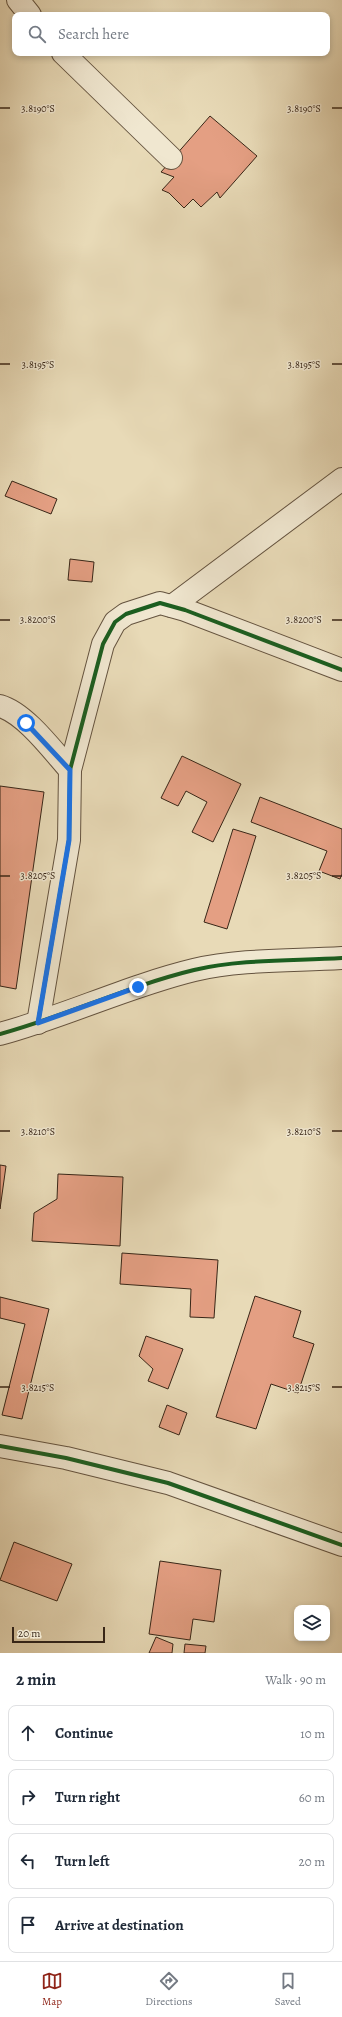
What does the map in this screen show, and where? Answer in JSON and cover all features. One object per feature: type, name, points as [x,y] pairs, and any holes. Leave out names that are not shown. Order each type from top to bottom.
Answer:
[{"type":"street","points":[[18,0],[28,12]]},
{"type":"street","points":[[67,56],[171,158]]},
{"type":"street","points":[[172,606],[342,479]]},
{"type":"street","points":[[38,1023],[69,840],[70,770],[90,688],[103,644],[115,622],[126,614],[160,603],[185,610],[342,670]]},
{"type":"street","points":[[0,706],[26,723],[70,770]]},
{"type":"street","points":[[0,1034],[38,1023],[138,987],[194,970],[235,964],[342,958]]},
{"type":"street","points":[[0,1446],[66,1458],[168,1483],[342,1545]]},
{"type":"building","points":[[210,116],[257,156],[220,198],[217,192],[201,207],[193,199],[184,208],[169,193],[162,190],[174,177],[161,172]]},
{"type":"building","points":[[12,481],[57,499],[51,514],[5,496]]},
{"type":"building","points":[[70,559],[94,562],[92,582],[68,580]]},
{"type":"building","points":[[182,756],[241,784],[213,842],[192,832],[207,802],[186,791],[178,806],[161,798]]},
{"type":"building","points":[[0,786],[44,792],[16,989],[0,986]]},
{"type":"building","points":[[260,797],[342,829],[342,874],[340,879],[319,871],[327,851],[251,822]]},
{"type":"building","points":[[233,829],[256,836],[227,929],[204,922]]},
{"type":"building","points":[[0,1165],[6,1166],[0,1209]]},
{"type":"building","points":[[58,1174],[123,1177],[120,1246],[32,1241],[34,1213],[57,1199]]},
{"type":"building","points":[[122,1253],[218,1260],[214,1318],[190,1317],[191,1289],[120,1284]]},
{"type":"building","points":[[255,1296],[301,1311],[293,1337],[314,1344],[298,1393],[271,1384],[256,1429],[216,1417]]},
{"type":"building","points":[[0,1297],[49,1309],[22,1419],[2,1415],[25,1324],[0,1318]]},
{"type":"building","points":[[146,1336],[183,1349],[168,1389],[148,1381],[153,1369],[139,1356]]},
{"type":"building","points":[[167,1405],[187,1413],[179,1435],[159,1427]]},
{"type":"building","points":[[14,1542],[72,1564],[57,1601],[0,1580]]},
{"type":"building","points":[[160,1561],[221,1570],[214,1622],[193,1619],[190,1640],[149,1634]]},
{"type":"building","points":[[156,1637],[173,1644],[172,1653],[149,1653]]},
{"type":"building","points":[[185,1644],[206,1646],[205,1653],[184,1653]]},
{"type":"cycle path","points":[[38,1023],[69,840],[70,770],[103,644],[115,622],[126,614],[160,603],[185,610],[342,670]]},
{"type":"cycle path","points":[[0,1034],[49,1019],[145,984],[194,970],[212,966],[249,962],[342,958]]},
{"type":"cycle path","points":[[0,1446],[66,1458],[168,1483],[342,1545]]},
{"type":"route","points":[[26,723],[70,770],[69,840],[38,1023],[138,987]]}]
